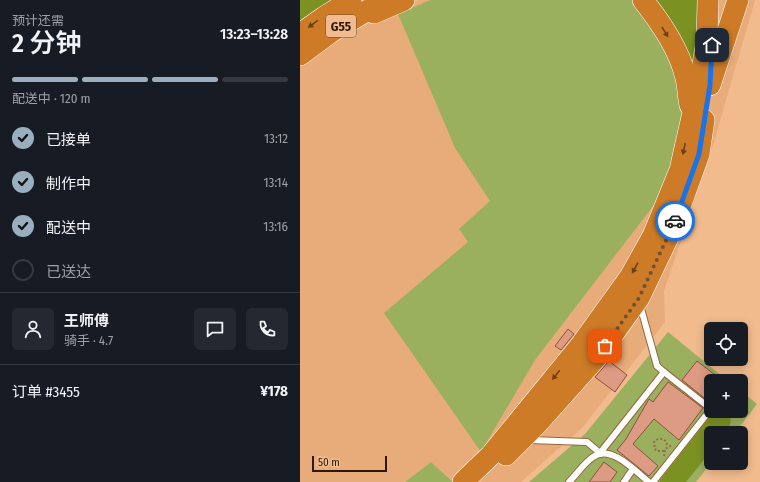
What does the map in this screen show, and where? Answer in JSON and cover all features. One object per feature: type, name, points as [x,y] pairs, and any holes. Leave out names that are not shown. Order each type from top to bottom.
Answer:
[{"type":"highway","name":"G55","points":[[300,34],[351,0]]},
{"type":"highway","name":"G55","points":[[300,55],[331,32],[385,0]]},
{"type":"highway","points":[[331,32],[404,0]]},
{"type":"highway","points":[[643,0],[657,17],[676,50],[686,77],[692,116]]},
{"type":"highway","points":[[479,482],[521,440],[589,352],[653,236],[680,170],[699,86],[707,41],[708,0]]},
{"type":"highway","points":[[463,482],[491,455],[639,298],[672,229],[699,154],[710,85],[714,0]]},
{"type":"highway","points":[[710,85],[738,0]]},
{"type":"lane","points":[[639,298],[657,366],[711,408],[653,482]]},
{"type":"lane","points":[[569,482],[592,458],[600,453],[664,372]]},
{"type":"lane","points":[[521,440],[587,442],[600,453],[615,455],[649,482]]},
{"type":"lane","points":[[624,482],[633,469]]},
{"type":"path","points":[[664,451],[657,451],[655,449],[654,442],[656,439],[664,439],[667,447]]},
{"type":"shaded area","points":[[419,0],[755,0],[711,152],[664,291],[665,322],[583,427],[521,482],[453,482],[431,462],[405,482],[300,482],[300,61],[334,36]]},
{"type":"green space","points":[[300,0],[340,0],[300,27]]},
{"type":"green space","points":[[430,0],[636,0],[673,58],[685,114],[684,133],[657,201],[535,360],[481,452],[384,313],[468,242],[459,229],[490,201],[455,148],[398,14]]},
{"type":"green space","points":[[647,0],[702,0],[691,95]]},
{"type":"green space","points":[[668,332],[704,361],[704,366],[710,366],[719,374],[704,374],[704,418],[746,418],[740,426],[704,426],[704,470],[705,470],[696,482],[529,482],[585,434]]},
{"type":"green space","points":[[748,397],[757,404],[748,416]]},
{"type":"green space","points":[[709,418],[730,418],[730,426],[704,426],[704,460],[686,482],[660,482],[660,480]]},
{"type":"green space","points":[[431,462],[453,482],[405,482]]},
{"type":"building","points":[[568,329],[574,334],[561,350],[555,346]]},
{"type":"building","points":[[609,361],[627,375],[615,392],[595,377]]},
{"type":"building","points":[[697,361],[714,374],[704,374],[704,398],[682,380]]},
{"type":"building","points":[[668,382],[703,408],[679,440],[654,419],[633,444],[658,466],[649,476],[617,450],[626,439],[649,399],[653,402]]},
{"type":"building","points":[[604,462],[617,472],[610,482],[589,482]]},
{"type":"way so far","points":[[605,346],[639,298],[675,221]]},
{"type":"route","points":[[675,221],[699,154],[710,85],[712,45]]}]
